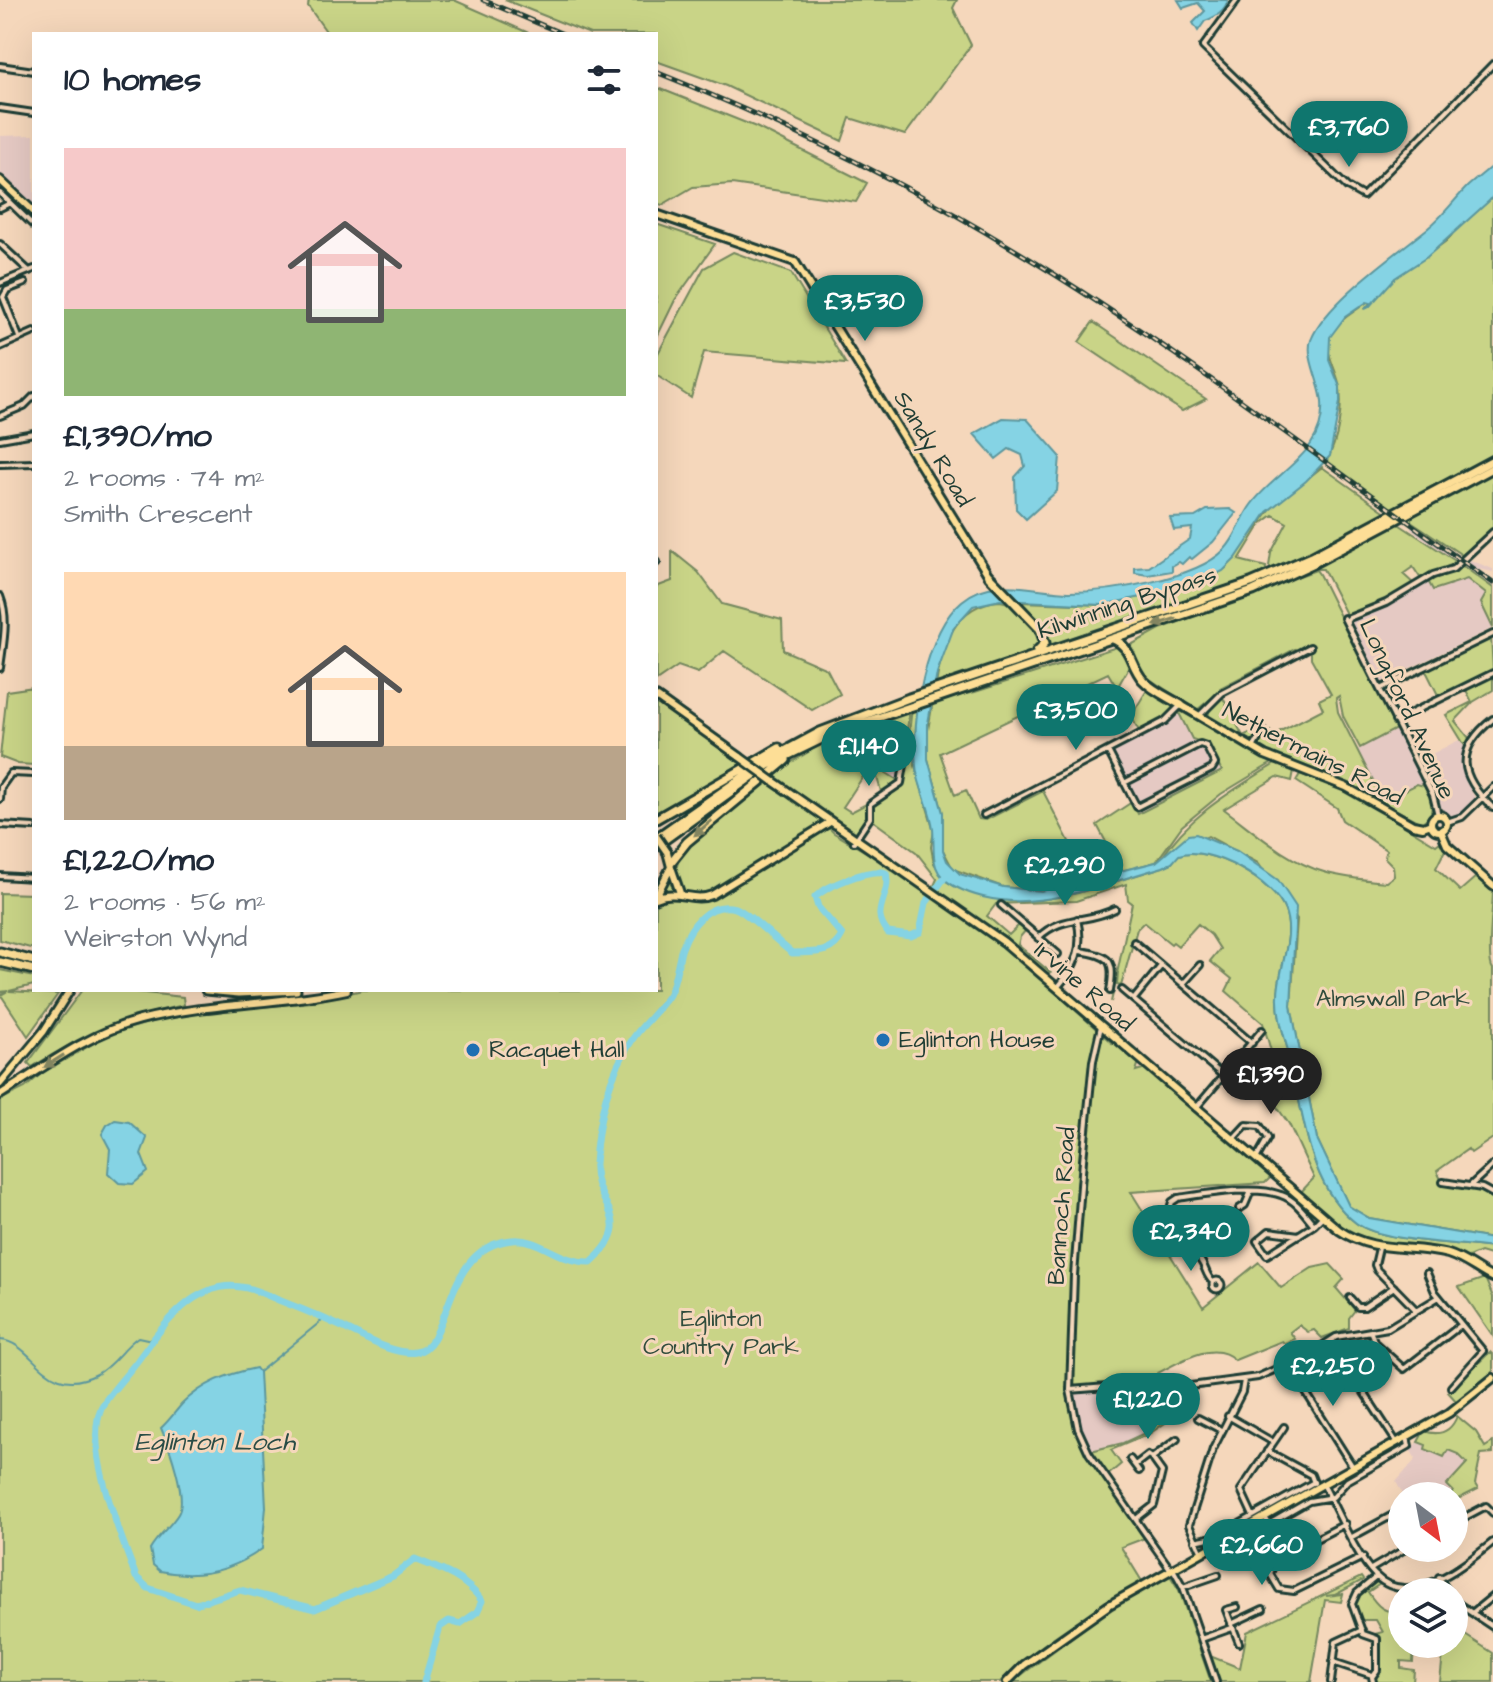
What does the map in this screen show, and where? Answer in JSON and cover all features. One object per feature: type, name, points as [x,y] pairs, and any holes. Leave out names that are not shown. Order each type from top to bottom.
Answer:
[{"type":"highway","name":"Kilwinning Bypass","points":[[948,688],[1013,662],[1281,571],[1493,460]]},
{"type":"highway","name":"Kilwinning Bypass","points":[[766,764],[820,732],[948,688],[1135,632],[1285,577],[1493,468]]},
{"type":"highway","points":[[989,576],[1040,629],[1045,643],[1043,648],[1013,662]]},
{"type":"highway","points":[[1126,646],[1135,632]]},
{"type":"highway","points":[[1113,639],[1126,646],[1135,668],[1146,683],[1181,705]]},
{"type":"highway","name":"Kilwinning Bypass","points":[[766,764],[909,701]]},
{"type":"highway","points":[[658,818],[738,769],[796,739],[820,732]]},
{"type":"highway","points":[[671,864],[677,851],[739,796],[808,745]]},
{"type":"highway","points":[[658,836],[766,764]]},
{"type":"highway","points":[[658,845],[766,764]]},
{"type":"highway","points":[[0,952],[32,960]]},
{"type":"highway","points":[[0,962],[32,970]]},
{"type":"highway","points":[[228,992],[258,992]]},
{"type":"main road","points":[[0,180],[32,210]]},
{"type":"main road","name":"Sandy Road","points":[[658,215],[795,262],[989,576]]},
{"type":"main road","name":"Irvine Road","points":[[658,698],[854,841],[995,935],[1322,1217],[1353,1239],[1379,1248],[1449,1255],[1492,1278]]},
{"type":"main road","name":"Nethermains Road","points":[[1181,705],[1253,748],[1346,787],[1410,824],[1420,827],[1431,824]]},
{"type":"main road","points":[[1438,815],[1447,822],[1441,831],[1431,824],[1438,815]]},
{"type":"main road","points":[[822,830],[827,820]]},
{"type":"main road","points":[[812,834],[827,820]]},
{"type":"main road","points":[[658,897],[712,895],[822,830],[836,830],[854,841]]},
{"type":"main road","points":[[1441,831],[1447,845],[1493,886]]},
{"type":"main road","points":[[658,840],[667,852],[685,895]]},
{"type":"main road","points":[[658,893],[671,864]]},
{"type":"main road","points":[[0,1084],[38,1040],[69,992]]},
{"type":"main road","points":[[0,1095],[78,1046],[113,1029],[176,1012],[249,1006],[335,992]]},
{"type":"main road","points":[[1007,1682],[1024,1665],[1093,1615],[1449,1413],[1493,1378]]},
{"type":"street","points":[[1237,0],[1203,47],[1347,187],[1363,196],[1493,64]]},
{"type":"street","points":[[0,66],[32,71]]},
{"type":"street","points":[[0,108],[32,113]]},
{"type":"street","points":[[0,193],[32,224]]},
{"type":"street","points":[[0,208],[10,203]]},
{"type":"street","points":[[0,244],[32,270],[0,283]]},
{"type":"street","points":[[19,337],[3,297],[7,290],[25,283]]},
{"type":"street","points":[[0,347],[32,333]]},
{"type":"street","points":[[0,416],[24,406],[32,398]]},
{"type":"street","points":[[0,439],[32,433]]},
{"type":"street","points":[[0,464],[32,463]]},
{"type":"street","points":[[1347,624],[1349,618],[1386,603],[1433,575],[1453,569],[1493,532]]},
{"type":"street","points":[[0,596],[6,626],[0,668]]},
{"type":"street","name":"Longford Avenue","points":[[1344,618],[1433,795],[1438,815]]},
{"type":"street","points":[[1380,689],[1493,634]]},
{"type":"street","points":[[1199,716],[1222,693],[1310,647]]},
{"type":"street","points":[[1395,721],[1493,673]]},
{"type":"street","points":[[984,815],[1169,719],[1181,705]]},
{"type":"street","points":[[1493,719],[1469,744],[1465,755],[1469,781],[1493,808]]},
{"type":"street","points":[[1253,748],[1263,730]]},
{"type":"street","points":[[1108,751],[1124,783],[1137,807],[1212,769],[1215,764],[1207,748],[1200,744],[1124,783]]},
{"type":"street","points":[[854,841],[870,818],[870,804],[901,783],[907,747]]},
{"type":"street","points":[[0,799],[1,787],[11,773],[32,774]]},
{"type":"street","points":[[1447,822],[1462,817],[1493,787]]},
{"type":"street","points":[[0,825],[32,827]]},
{"type":"street","points":[[0,876],[32,878]]},
{"type":"street","points":[[1001,905],[1058,954]]},
{"type":"street","points":[[1038,938],[1050,926],[1115,909]]},
{"type":"street","points":[[1057,988],[1075,965],[1080,951],[1077,919]]},
{"type":"street","points":[[1134,942],[1252,1043]]},
{"type":"street","points":[[1080,951],[1098,954],[1110,962],[1113,972],[1110,991]]},
{"type":"street","points":[[1183,984],[1200,965]]},
{"type":"street","points":[[1134,999],[1161,966]]},
{"type":"street","points":[[1122,990],[1232,1081],[1244,1076],[1247,1066],[1241,1056]]},
{"type":"street","name":"Bannoch Road","points":[[1101,1026],[1093,1061],[1083,1160],[1072,1303],[1070,1390],[1078,1429],[1089,1453],[1170,1571]]},
{"type":"street","points":[[1196,1108],[1262,1030]]},
{"type":"street","points":[[1233,1139],[1246,1125],[1256,1124],[1264,1129],[1267,1143],[1256,1159]]},
{"type":"street","points":[[1471,1186],[1476,1177],[1493,1165]]},
{"type":"street","points":[[1443,1182],[1471,1186],[1493,1194]]},
{"type":"street","points":[[1283,1195],[1289,1188]]},
{"type":"street","points":[[1239,1209],[1245,1205],[1251,1191]]},
{"type":"street","points":[[1213,1282],[1191,1251],[1185,1236],[1175,1227],[1170,1206],[1178,1198],[1251,1191],[1283,1195],[1298,1206],[1314,1225]]},
{"type":"street","points":[[1299,1235],[1269,1231],[1257,1241],[1267,1255],[1299,1235],[1314,1225],[1322,1217]]},
{"type":"street","points":[[1379,1248],[1375,1267],[1416,1310]]},
{"type":"street","points":[[1427,1273],[1439,1297],[1483,1354],[1451,1387]]},
{"type":"street","points":[[1350,1298],[1358,1307],[1364,1307],[1394,1287]]},
{"type":"street","points":[[1070,1390],[1107,1387],[1168,1389],[1244,1380],[1288,1364],[1336,1337],[1371,1332],[1395,1324],[1439,1297]]},
{"type":"street","points":[[1371,1332],[1375,1343],[1404,1369],[1461,1325]]},
{"type":"street","points":[[1319,1347],[1363,1391],[1397,1443]]},
{"type":"street","points":[[1288,1364],[1353,1467]]},
{"type":"street","points":[[1202,1553],[1189,1525],[1221,1430],[1242,1392],[1244,1380]]},
{"type":"street","points":[[1228,1416],[1273,1442]]},
{"type":"street","points":[[1198,1418],[1221,1430]]},
{"type":"street","points":[[1253,1516],[1241,1490],[1284,1427]]},
{"type":"street","points":[[1265,1517],[1269,1524],[1309,1501],[1331,1498],[1347,1481],[1408,1447],[1407,1437]]},
{"type":"street","points":[[1152,1458],[1177,1439]]},
{"type":"street","points":[[1267,1451],[1311,1475],[1331,1498],[1370,1570],[1394,1587],[1407,1589],[1422,1586],[1493,1542]]},
{"type":"street","points":[[1135,1465],[1148,1455],[1162,1472],[1155,1502],[1136,1519]]},
{"type":"street","points":[[1130,1459],[1139,1471]]},
{"type":"street","points":[[1195,1541],[1216,1537],[1318,1485]]},
{"type":"street","points":[[1468,1516],[1486,1506],[1493,1513]]},
{"type":"street","points":[[1352,1537],[1388,1518]]},
{"type":"street","points":[[1345,1524],[1275,1560],[1270,1574],[1279,1589],[1292,1592],[1363,1557]]},
{"type":"street","points":[[1370,1570],[1388,1559]]},
{"type":"street","points":[[1170,1571],[1183,1587],[1216,1682]]},
{"type":"street","points":[[1183,1587],[1218,1575]]},
{"type":"street","points":[[1372,1675],[1377,1670],[1377,1639],[1367,1637],[1362,1630],[1353,1602],[1357,1593],[1376,1577]]},
{"type":"street","points":[[1472,1613],[1493,1596]]},
{"type":"street","points":[[1237,1607],[1226,1610],[1239,1643]]},
{"type":"street","points":[[1201,1639],[1263,1609]]},
{"type":"street","points":[[1468,1610],[1493,1627]]},
{"type":"street","points":[[1331,1682],[1336,1642],[1362,1630]]},
{"type":"street","points":[[1332,1662],[1372,1675]]},
{"type":"street","points":[[1372,1675],[1373,1682]]},
{"type":"shaded area","points":[[32,135],[32,210],[0,180],[0,136]]},
{"type":"shaded area","points":[[1414,525],[1460,556],[1493,569],[1493,572],[1478,569],[1493,580],[1493,588],[1410,529]]},
{"type":"shaded area","points":[[1466,579],[1486,595],[1481,603],[1493,628],[1381,682],[1352,624],[1354,620],[1394,602],[1428,581],[1433,589]]},
{"type":"shaded area","points":[[1181,714],[1201,727],[1224,770],[1137,815],[1106,750],[1169,717]]},
{"type":"shaded area","points":[[1396,729],[1414,763],[1459,740],[1465,746],[1464,777],[1475,798],[1460,814],[1451,816],[1440,805],[1432,807],[1422,784],[1390,798],[1379,794],[1356,750]]},
{"type":"shaded area","points":[[871,736],[903,757],[899,781],[858,755]]},
{"type":"shaded area","points":[[1077,1391],[1123,1391],[1132,1412],[1139,1409],[1149,1431],[1123,1443],[1091,1451],[1079,1423],[1073,1395]]},
{"type":"shaded area","points":[[1421,1432],[1481,1453],[1475,1484],[1478,1489],[1468,1494],[1468,1482],[1396,1482],[1416,1459],[1409,1448],[1416,1444]]},
{"type":"green space","points":[[309,0],[454,0],[526,32],[327,32],[308,6]]},
{"type":"green space","points":[[505,0],[957,0],[953,8],[971,45],[905,135],[850,118],[842,141],[726,86],[658,62],[658,32],[585,32]]},
{"type":"green space","points":[[658,88],[756,127],[867,183],[856,202],[732,184],[693,187],[662,205],[658,204]]},
{"type":"green space","points":[[1493,197],[1493,456],[1393,510],[1326,462],[1337,434],[1341,402],[1339,383],[1330,357],[1330,337],[1340,322],[1371,302],[1366,308],[1369,307],[1395,278],[1449,239]]},
{"type":"green space","points":[[658,225],[715,244],[675,300],[658,335]]},
{"type":"green space","points":[[733,252],[791,273],[846,364],[704,352],[691,398],[658,376],[658,353],[704,268]]},
{"type":"green space","points":[[1093,322],[1206,399],[1182,411],[1079,342]]},
{"type":"green space","points":[[1322,467],[1387,513],[1274,570],[1269,566],[1271,553],[1287,523],[1273,515],[1261,524],[1239,560],[1266,567],[1265,575],[1048,647],[1043,627],[1020,602],[1102,605],[1197,585],[1226,568],[1272,507]]},
{"type":"green space","points":[[1493,473],[1493,529],[1462,555],[1408,519]]},
{"type":"green space","points":[[1397,523],[1457,562],[1421,579],[1413,567],[1403,574],[1414,584],[1386,602],[1347,616],[1323,569],[1316,569],[1285,581],[1316,570],[1319,574],[1396,729],[1360,748],[1343,716],[1339,696],[1336,698],[1338,712],[1381,797],[1390,798],[1417,784],[1424,786],[1432,801],[1431,815],[1421,823],[1335,778],[1277,758],[1258,746],[1261,735],[1270,731],[1273,735],[1323,709],[1319,700],[1331,694],[1311,658],[1311,645],[1297,651],[1295,649],[1220,688],[1197,710],[1142,674],[1129,646],[1160,629],[1279,584]]},
{"type":"green space","points":[[672,551],[698,572],[722,604],[782,620],[783,650],[827,669],[840,694],[812,710],[724,651],[698,673],[678,666],[658,680],[658,586],[672,581]]},
{"type":"green space","points":[[1460,564],[1493,588],[1493,628],[1481,603],[1486,594],[1467,579],[1433,590],[1428,581]]},
{"type":"green space","points":[[1000,601],[1019,610],[1034,627],[1043,639],[1037,649],[936,685],[942,655],[953,629],[972,610]]},
{"type":"green space","points":[[1491,637],[1493,670],[1439,697],[1425,669]]},
{"type":"green space","points":[[1120,646],[1129,667],[1117,688],[1108,673],[940,753],[955,795],[966,790],[979,819],[986,820],[1043,791],[1076,855],[1106,842],[1097,825],[1132,802],[1138,814],[1222,771],[1208,744],[1192,739],[1179,713],[1182,712],[1272,763],[1221,794],[1182,826],[1156,862],[1041,891],[1003,887],[953,869],[943,850],[943,813],[928,759],[928,730],[933,701],[975,692]]},
{"type":"green space","points":[[1493,674],[1493,690],[1473,702],[1455,721],[1469,738],[1465,746],[1446,715],[1472,702],[1465,688]]},
{"type":"green space","points":[[32,687],[32,765],[18,764],[0,757],[7,691]]},
{"type":"green space","points":[[1147,690],[1171,703],[1173,710],[1169,717],[1140,733],[1131,716]]},
{"type":"green space","points":[[1222,696],[1243,736],[1258,729],[1260,733],[1255,740],[1245,740],[1208,717],[1211,704]]},
{"type":"green space","points":[[658,703],[742,763],[658,815]]},
{"type":"green space","points":[[918,706],[915,766],[934,831],[931,847],[934,863],[946,881],[958,888],[1017,901],[1041,900],[1078,893],[1163,867],[1172,863],[1178,855],[1191,853],[1223,860],[1268,888],[1279,900],[1288,921],[1279,986],[1280,1021],[1310,1149],[1327,1190],[1340,1208],[1367,1229],[1401,1238],[1493,1248],[1493,1256],[1480,1252],[1466,1258],[1446,1249],[1390,1246],[1367,1241],[1336,1224],[1300,1193],[1314,1178],[1289,1124],[1272,1100],[1275,1065],[1263,1023],[1226,991],[1232,979],[1210,961],[1220,949],[1211,935],[1198,924],[1178,946],[1173,942],[1171,944],[1144,922],[1137,929],[1121,986],[1117,985],[1118,972],[1111,1002],[1132,903],[1128,900],[1126,884],[1076,901],[996,904],[987,916],[1009,935],[1020,924],[1026,930],[1018,945],[1050,972],[1045,973],[933,888],[937,879],[916,852],[872,820],[872,804],[896,791],[903,783],[912,708]]},
{"type":"green space","points":[[910,709],[903,757],[871,736],[858,755],[899,781],[882,795],[876,774],[868,769],[843,807],[851,812],[866,804],[867,819],[856,832],[848,831],[771,775],[823,743]]},
{"type":"green space","name":"Almswall Park","points":[[1275,764],[1294,771],[1292,781],[1277,777],[1224,809],[1297,861],[1339,876],[1386,882],[1394,876],[1393,866],[1385,858],[1386,850],[1342,820],[1337,808],[1296,781],[1300,774],[1346,791],[1436,845],[1440,842],[1445,850],[1436,868],[1460,891],[1477,876],[1493,891],[1490,945],[1493,969],[1493,1138],[1471,1153],[1468,1149],[1437,1171],[1443,1184],[1482,1189],[1493,1196],[1493,1239],[1369,1218],[1349,1207],[1317,1139],[1291,1006],[1297,919],[1258,863],[1208,836],[1161,859],[1198,817],[1227,794]]},
{"type":"green space","name":"Eglinton Country Park","points":[[764,780],[814,814],[834,833],[891,867],[998,941],[1112,1043],[1114,1041],[1139,1062],[1136,1071],[1146,1068],[1272,1176],[1265,1183],[1131,1192],[1203,1307],[1259,1262],[1281,1288],[1312,1268],[1330,1264],[1344,1279],[1336,1288],[1355,1310],[1349,1318],[1349,1328],[1322,1338],[1314,1330],[1308,1332],[1299,1325],[1290,1332],[1295,1339],[1285,1344],[1282,1341],[1235,1360],[1217,1352],[1196,1354],[1158,1373],[1159,1385],[1066,1387],[1079,1441],[1145,1538],[1121,1547],[1143,1583],[1068,1628],[1032,1653],[1000,1682],[0,1682],[0,1100],[25,1088],[42,1073],[110,1034],[176,1015],[312,1002],[354,992],[658,992],[658,900],[666,892],[662,892],[670,878],[673,881],[681,851]]},
{"type":"green space","points":[[0,893],[32,894],[32,948],[0,940]]},
{"type":"green space","points":[[0,970],[32,977],[32,985],[9,991],[58,994],[28,1036],[1,995],[8,991],[0,992]]},
{"type":"green space","points":[[81,992],[135,992],[183,997],[184,1005],[105,1028],[32,1067],[28,1063]]},
{"type":"green space","points":[[1485,1278],[1493,1297],[1493,1336],[1459,1287]]},
{"type":"green space","points":[[1490,1352],[1493,1355],[1493,1372],[1457,1402],[1448,1392]]},
{"type":"green space","points":[[1123,1391],[1150,1393],[1171,1419],[1149,1434],[1111,1450],[1121,1464],[1107,1476],[1091,1451],[1123,1443],[1149,1431],[1139,1409],[1132,1412]]},
{"type":"green space","points":[[1457,1416],[1476,1432],[1485,1447],[1493,1442],[1493,1453],[1481,1454],[1475,1484],[1478,1489],[1468,1494],[1468,1482],[1450,1482],[1467,1463],[1458,1454],[1448,1450],[1444,1457],[1425,1449],[1426,1445],[1418,1442],[1424,1431],[1439,1433],[1448,1429]]},
{"type":"green space","points":[[1169,1574],[1179,1590],[1211,1682],[1012,1682],[1106,1612]]},
{"type":"green space","points":[[1361,1577],[1363,1580],[1335,1595],[1343,1594],[1341,1602],[1325,1600],[1311,1682],[1219,1682],[1210,1656],[1240,1668],[1247,1632]]},
{"type":"green space","points":[[1377,1582],[1380,1584],[1368,1592],[1388,1610],[1388,1658],[1413,1658],[1413,1662],[1401,1661],[1401,1668],[1414,1670],[1413,1682],[1375,1682],[1373,1679],[1380,1659],[1379,1637],[1375,1634],[1383,1632],[1376,1620],[1361,1620],[1355,1604],[1360,1594]]},
{"type":"green space","points":[[1468,1637],[1493,1653],[1493,1682],[1440,1682],[1443,1658],[1468,1658]]},
{"type":"water","points":[[1178,0],[1228,0],[1222,11],[1205,21],[1198,31],[1193,23],[1205,11],[1198,3],[1183,8]]},
{"type":"water","points":[[1493,165],[1493,196],[1489,201],[1427,257],[1395,278],[1369,307],[1365,309],[1371,303],[1367,302],[1345,317],[1330,337],[1329,360],[1340,387],[1340,402],[1330,456],[1306,481],[1267,512],[1236,558],[1223,571],[1191,587],[1102,605],[1000,600],[973,606],[954,627],[937,673],[928,723],[928,759],[943,813],[943,850],[947,861],[960,874],[1003,887],[1041,891],[1156,862],[1188,835],[1196,834],[1237,851],[1278,880],[1296,907],[1291,1006],[1317,1139],[1349,1206],[1369,1218],[1493,1239],[1493,1248],[1401,1238],[1367,1229],[1340,1208],[1327,1190],[1310,1149],[1280,1021],[1279,986],[1288,921],[1279,900],[1268,888],[1223,860],[1192,853],[1179,855],[1163,867],[1086,890],[1032,901],[1006,901],[980,896],[954,886],[936,868],[932,821],[917,774],[915,747],[923,678],[938,633],[949,615],[974,593],[1000,586],[1069,592],[1107,590],[1151,582],[1194,569],[1224,550],[1251,505],[1297,460],[1316,435],[1322,402],[1310,347],[1319,326],[1346,295],[1433,223]]},
{"type":"water","points":[[1003,418],[1027,419],[1060,456],[1057,491],[1026,519],[1016,509],[1015,477],[1025,466],[1022,455],[1009,449],[996,459],[974,434]]},
{"type":"water","points":[[1230,509],[1236,513],[1213,542],[1192,559],[1189,557],[1182,564],[1179,562],[1172,566],[1172,571],[1148,575],[1135,573],[1135,568],[1149,567],[1190,539],[1192,528],[1174,530],[1170,518],[1195,517],[1207,510]]},
{"type":"water","points":[[115,1120],[129,1122],[147,1138],[141,1154],[148,1172],[133,1184],[119,1183],[108,1173],[110,1149],[102,1134],[107,1125]]},
{"type":"water","name":"Eglinton Loch","points":[[256,1368],[259,1372],[266,1507],[262,1549],[239,1563],[214,1571],[187,1574],[160,1571],[153,1565],[150,1549],[178,1514],[181,1496],[161,1428],[198,1390],[225,1376]]},
{"type":"waterway","points":[[424,1682],[440,1627],[449,1621],[460,1624],[477,1612],[482,1601],[460,1580],[415,1559],[393,1576],[315,1609],[240,1590],[196,1604],[148,1588],[136,1577],[106,1492],[97,1446],[97,1426],[104,1403],[181,1308],[208,1291],[224,1287],[251,1289],[386,1348],[416,1352],[428,1346],[437,1333],[460,1277],[472,1260],[489,1247],[522,1240],[569,1259],[591,1262],[612,1235],[613,1223],[596,1178],[595,1164],[598,1131],[611,1082],[625,1051],[669,995],[682,948],[701,917],[716,908],[735,908],[792,953],[821,952],[833,947],[842,935],[818,907],[815,897],[849,879],[879,872],[886,873],[887,882],[880,910],[882,925],[888,933],[911,936],[920,932],[926,903],[948,873]]},
{"type":"waterway","points":[[259,1372],[325,1318]]},
{"type":"waterway","points":[[0,1340],[12,1343],[52,1376],[64,1380],[79,1380],[97,1374],[138,1337],[152,1340]]},
{"type":"railway","points":[[483,0],[558,32]]},
{"type":"railway","points":[[658,73],[839,154],[1015,250],[1138,328],[1493,583]]},
{"type":"place","name":"Eglinton House","points":[[883,1040]]},
{"type":"place","name":"Racquet Hall","points":[[473,1050]]}]
